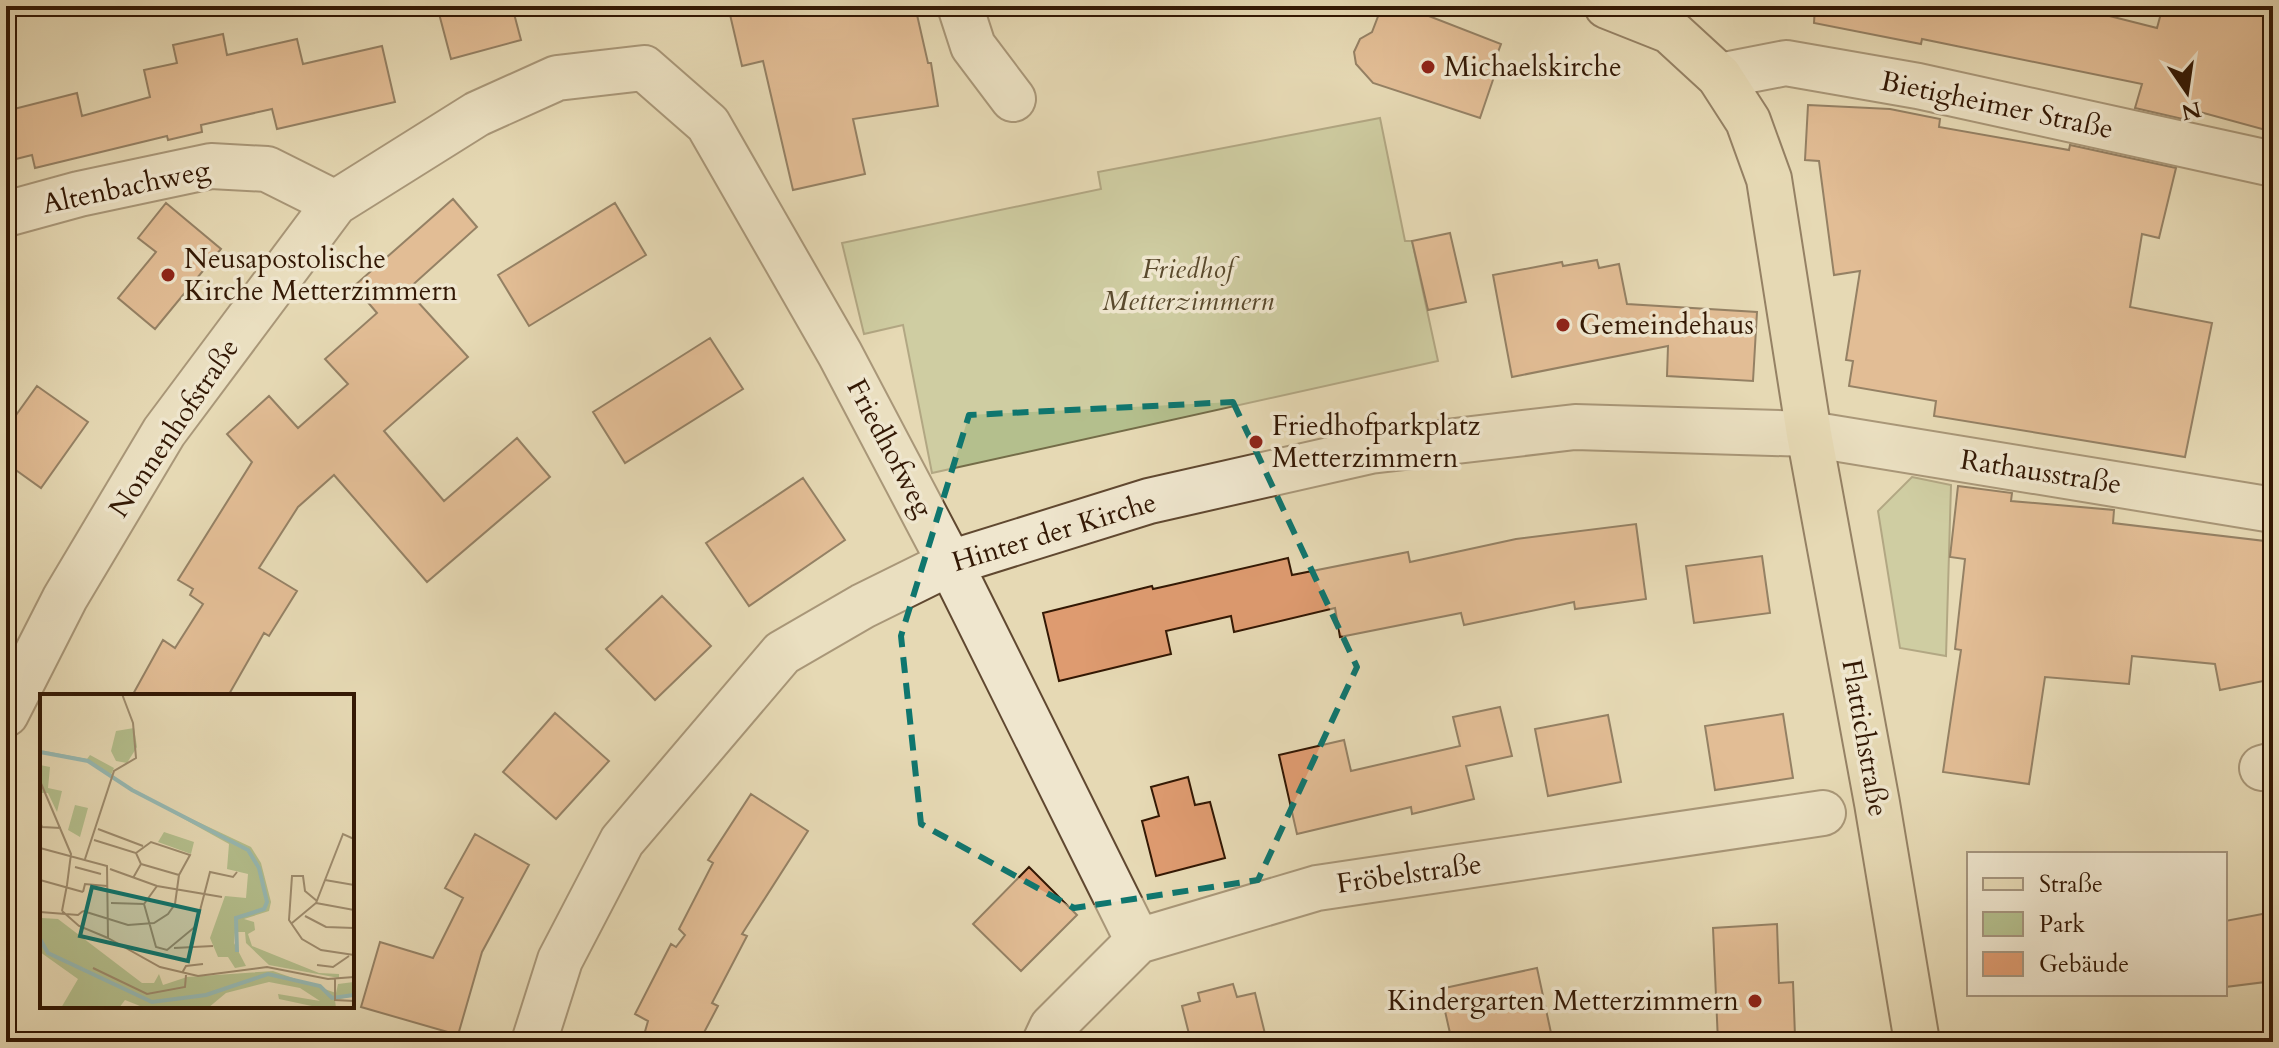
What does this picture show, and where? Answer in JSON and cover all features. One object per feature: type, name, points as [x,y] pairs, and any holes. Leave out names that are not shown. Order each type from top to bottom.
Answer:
[{"type":"main road","points":[[1607,6],[1670,31],[1719,76],[1748,121],[1769,179],[1809,434]]},
{"type":"main road","name":"Flattichstraße","points":[[1809,434],[1877,803],[1917,1042]]},
{"type":"street","points":[[960,6],[973,46],[1013,99]]},
{"type":"street","name":"Bietigheimer Straße","points":[[1719,76],[1786,63],[1918,86],[2273,164]]},
{"type":"street","name":"Nonnenhofstraße","points":[[6,714],[65,598],[164,432],[335,203],[477,114],[557,78],[644,68]]},
{"type":"street","name":"Friedhofweg","points":[[644,68],[708,124],[840,354],[950,563],[1138,941]]},
{"type":"street","name":"Altenbachweg","points":[[6,214],[79,194],[211,166],[267,169],[335,203]]},
{"type":"street","name":"Hinter der Kirche","points":[[534,1042],[560,960],[622,841],[782,653],[863,606],[950,563],[1149,501],[1370,451],[1575,427],[1809,434]]},
{"type":"street","name":"Rathausstraße","points":[[1809,434],[2273,510]]},
{"type":"street","name":"Fröbelstraße","points":[[1045,1042],[1052,1027],[1138,941],[1317,888],[1823,813]]},
{"type":"highlighted area","points":[[1233,402],[1357,667],[1258,880],[1074,908],[921,824],[901,636],[969,415]]},
{"type":"green space","name":"Friedhof Metterzimmern","points":[[1380,118],[1405,241],[1412,241],[1438,361],[932,473],[903,325],[864,334],[842,243],[1101,189],[1098,172]]},
{"type":"green space","points":[[1912,477],[1951,485],[1946,656],[1900,648],[1878,511]]},
{"type":"building","points":[[437,6],[512,6],[521,40],[451,59]]},
{"type":"building","points":[[728,6],[915,6],[928,63],[931,63],[938,106],[853,119],[865,174],[793,190],[763,61],[742,66]]},
{"type":"building","name":"Michaelskirche","points":[[1382,6],[1420,6],[1421,13],[1501,44],[1494,63],[1498,65],[1480,118],[1373,83],[1356,64],[1354,52],[1360,39],[1372,32]]},
{"type":"building","points":[[1815,6],[2070,6],[2157,28],[2163,6],[2273,6],[2273,132],[2189,109],[2187,120],[2135,108],[2142,84],[1922,39],[1921,44],[1814,23]]},
{"type":"building","points":[[223,34],[227,55],[297,39],[303,64],[382,46],[395,102],[277,129],[272,109],[201,125],[202,132],[168,140],[167,136],[35,168],[32,155],[16,159],[6,111],[77,93],[82,116],[150,97],[144,70],[177,63],[173,45]]},
{"type":"building","points":[[1808,105],[1890,109],[1940,119],[1939,127],[2069,150],[2070,145],[2176,168],[2159,238],[2142,234],[2130,307],[2212,323],[2185,457],[1934,416],[1936,401],[1849,386],[1853,361],[1846,360],[1860,271],[1834,275],[1819,161],[1805,160]]},
{"type":"building","points":[[453,199],[477,227],[407,290],[468,357],[384,431],[444,501],[517,438],[550,477],[427,582],[334,475],[298,507],[259,568],[297,591],[269,636],[264,633],[229,694],[133,694],[163,640],[175,648],[203,604],[190,595],[193,589],[178,580],[252,462],[227,434],[269,396],[298,428],[348,384],[325,359],[377,313],[354,286]]},
{"type":"building","name":"Neusapostolische Kirche Metterzimmern","points":[[166,203],[221,249],[155,329],[118,298],[156,252],[138,238]]},
{"type":"building","points":[[615,203],[646,255],[529,326],[498,275]]},
{"type":"building","points":[[1450,233],[1466,302],[1428,310],[1412,241]]},
{"type":"building","points":[[1597,260],[1599,268],[1619,264],[1627,304],[1757,312],[1753,381],[1667,376],[1668,346],[1512,377],[1493,275],[1562,262],[1563,266]]},
{"type":"building","points":[[710,338],[743,389],[625,463],[593,412]]},
{"type":"building","points":[[37,386],[88,422],[41,488],[6,463],[6,429]]},
{"type":"building","points":[[803,478],[845,540],[749,606],[706,543]]},
{"type":"building","points":[[1958,486],[2012,493],[2011,501],[2114,510],[2113,523],[2273,542],[2268,614],[2273,613],[2273,679],[2220,690],[2215,664],[2132,656],[2129,684],[2045,677],[2029,784],[1943,772],[1961,650],[1955,649],[1965,559],[1950,557]]},
{"type":"building","points":[[1636,524],[1646,599],[1575,609],[1574,602],[1464,625],[1461,613],[1340,637],[1335,608],[1234,632],[1231,616],[1166,631],[1171,654],[1059,681],[1043,613],[1152,586],[1153,589],[1288,558],[1292,575],[1408,552],[1410,562],[1516,539]]},
{"type":"building","points":[[1762,556],[1770,613],[1694,623],[1686,566]]},
{"type":"building","points":[[662,596],[711,646],[655,700],[606,649]]},
{"type":"building","points":[[1500,707],[1512,756],[1466,766],[1474,799],[1412,814],[1411,807],[1297,834],[1279,755],[1344,740],[1351,771],[1460,746],[1453,717]]},
{"type":"building","points":[[555,713],[609,761],[556,819],[503,772]]},
{"type":"building","points":[[1783,714],[1793,778],[1715,790],[1705,726]]},
{"type":"building","points":[[1608,715],[1621,782],[1548,796],[1535,729]]},
{"type":"building","points":[[1188,777],[1195,805],[1210,802],[1225,858],[1156,876],[1142,821],[1159,816],[1151,787]]},
{"type":"building","points":[[751,794],[808,831],[742,934],[747,936],[712,1003],[718,1006],[699,1042],[642,1042],[648,1021],[635,1014],[671,944],[676,947],[685,935],[679,929],[713,863],[708,860]]},
{"type":"building","points":[[475,834],[529,865],[482,952],[458,1035],[361,1007],[380,942],[433,958],[463,898],[445,888]]},
{"type":"building","points":[[1029,867],[1077,915],[1021,971],[973,924]]},
{"type":"building","points":[[2273,912],[2273,981],[2227,987],[2227,921]]},
{"type":"building","name":"Kindergarten Metterzimmern","points":[[1777,924],[1779,983],[1793,982],[1795,1036],[1777,1037],[1777,1042],[1718,1042],[1713,928]]},
{"type":"building","points":[[1537,968],[1553,1042],[1452,1042],[1440,989]]},
{"type":"building","points":[[1233,984],[1237,997],[1255,993],[1267,1042],[1191,1042],[1182,1006],[1200,1001],[1198,993]]},
{"type":"place","name":"Michaelskirche","points":[[1428,67]]},
{"type":"place","name":"Neusapostolische Kirche Metterzimmern","points":[[168,275]]},
{"type":"place","name":"Gemeindehaus","points":[[1563,325]]},
{"type":"place","name":"Friedhofparkplatz Metterzimmern","points":[[1256,442]]},
{"type":"place","name":"Kindergarten Metterzimmern","points":[[1755,1001]]}]
